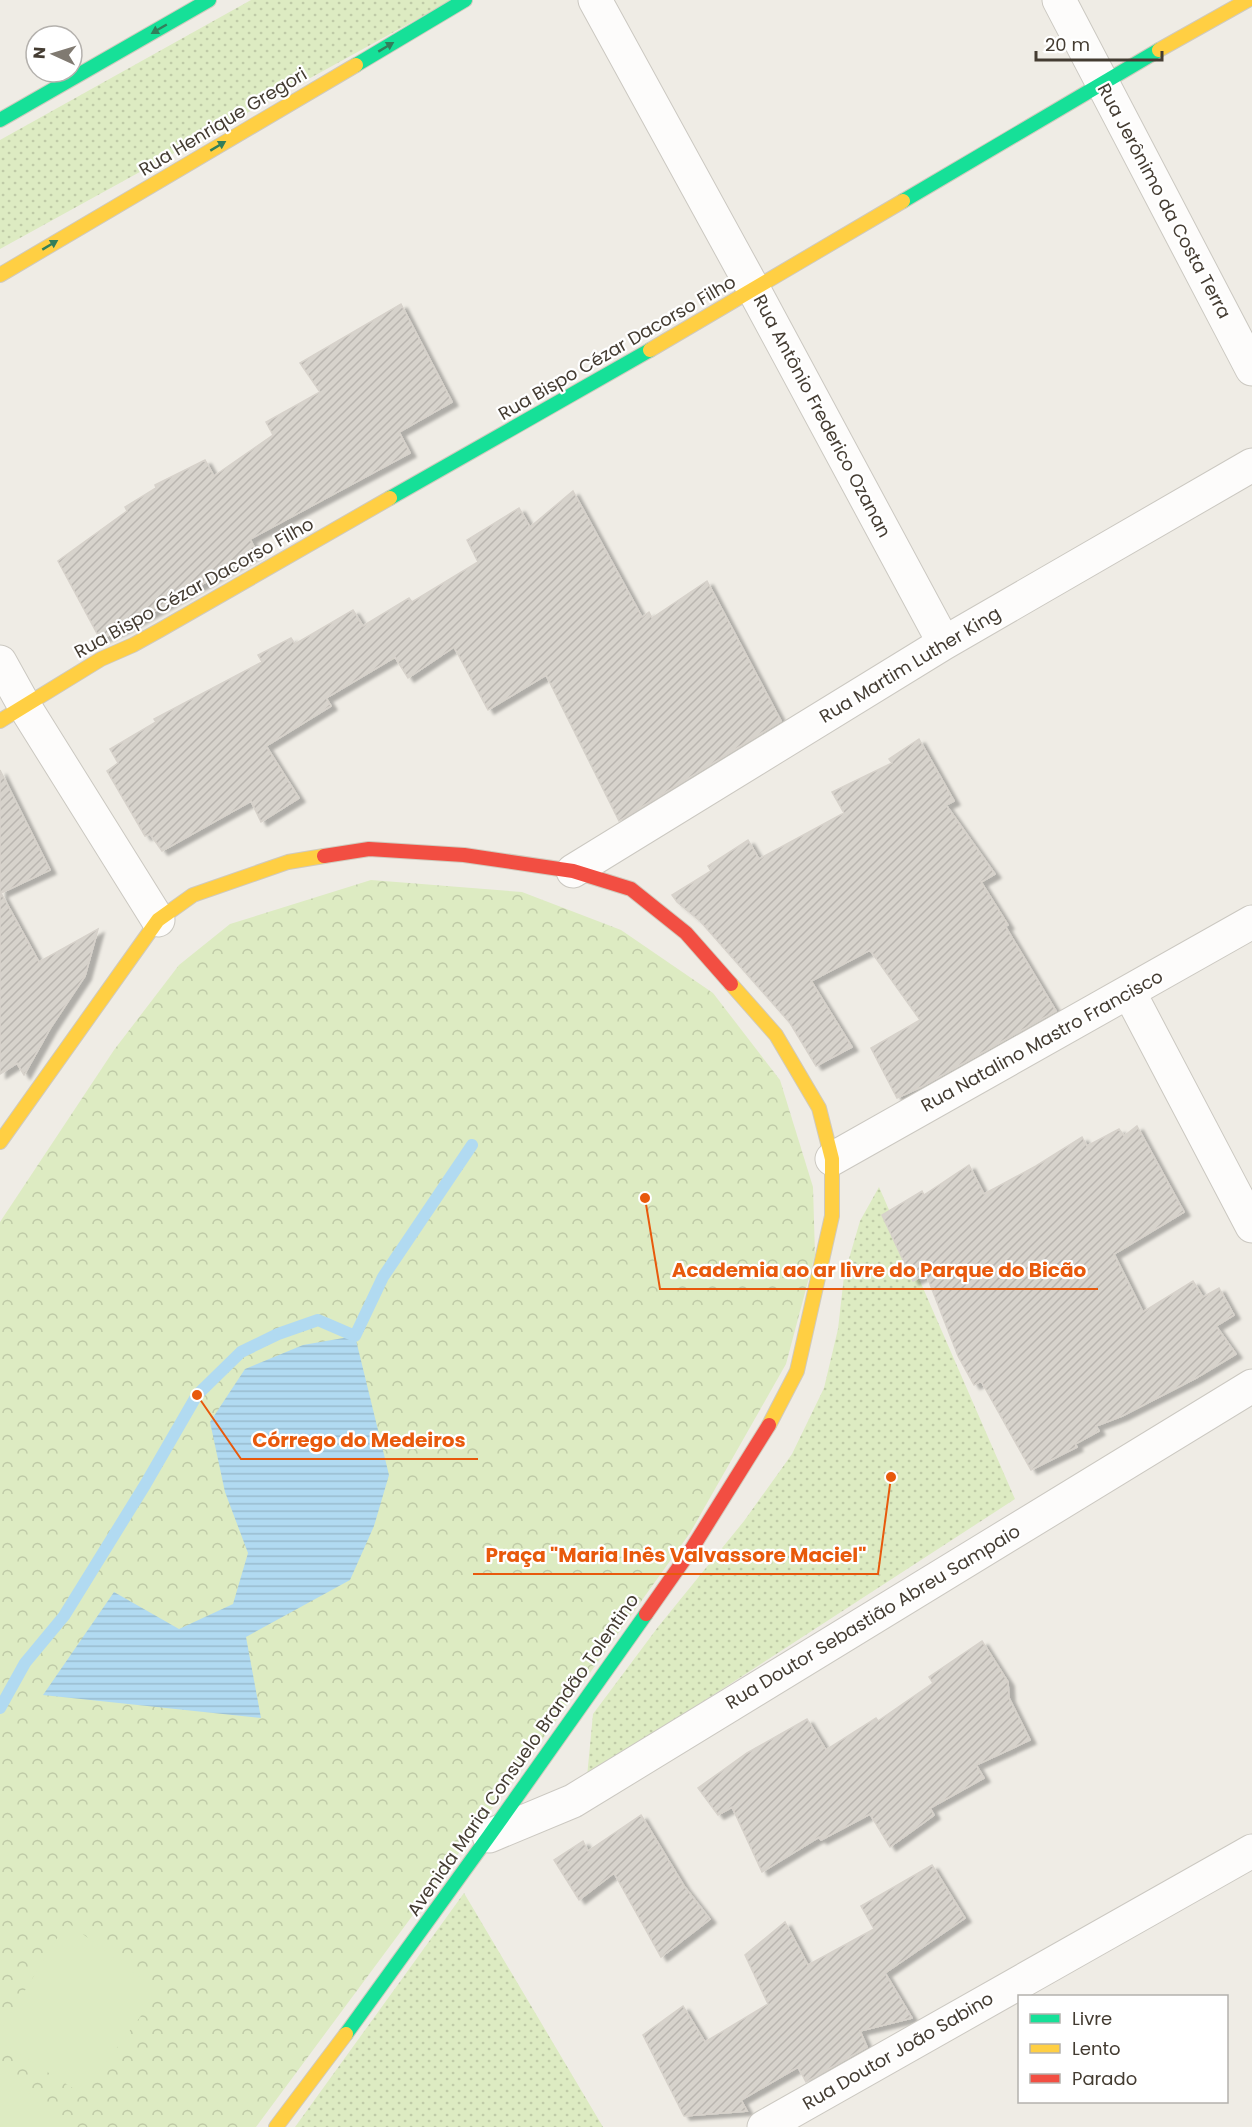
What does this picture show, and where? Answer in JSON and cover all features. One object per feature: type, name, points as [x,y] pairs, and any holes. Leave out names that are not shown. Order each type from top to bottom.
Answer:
[{"type":"street","points":[[0,120],[209,0]]},
{"type":"street","name":"Rua Henrique Gregori","points":[[0,275],[465,0]]},
{"type":"street","name":"Rua Antônio Frederico Ozanan","points":[[595,0],[944,643]]},
{"type":"street","name":"Rua Jerônimo da Costa Terra","points":[[1059,0],[1252,369]]},
{"type":"street","name":"Rua Bispo Cézar Dacorso Filho","points":[[12,714],[101,659],[151,635],[754,290],[1102,83],[1248,0]]},
{"type":"street","name":"Rua Martim Luther King","points":[[573,871],[944,643],[1252,465]]},
{"type":"street","points":[[0,662],[12,714],[158,920]]},
{"type":"street","name":"Avenida Maria Consuelo Brandão Tolentino","points":[[0,1142],[158,920],[193,895],[288,862],[369,849],[464,855],[573,871],[631,889],[693,941],[776,1035],[819,1108],[832,1159],[832,1216],[797,1371],[768,1427],[691,1550],[489,1836],[307,2088],[276,2127]]},
{"type":"street","name":"Rua Natalino Mastro Francisco","points":[[832,1159],[1252,922]]},
{"type":"street","points":[[1129,992],[1252,1226]]},
{"type":"street","name":"Rua Doutor Sebastião Abreu Sampaio","points":[[489,1836],[573,1801],[1252,1386]]},
{"type":"street","name":"Rua Doutor João Sabino","points":[[764,2127],[1252,1851]]},
{"type":"green space","points":[[251,0],[452,0],[0,249],[0,140]]},
{"type":"green space","points":[[371,880],[522,892],[621,930],[713,993],[780,1080],[813,1187],[815,1255],[786,1364],[690,1533],[524,1765],[256,2127],[0,2127],[0,1222],[114,1050],[179,965],[230,924]]},
{"type":"green space","points":[[879,1187],[1015,1499],[587,1777],[593,1714],[658,1627],[744,1521],[792,1454],[824,1388],[838,1329],[844,1276],[860,1221]]},
{"type":"green space","points":[[464,1893],[603,2127],[295,2127]]},
{"type":"green space","points":[[67,1922],[159,1992],[82,2094],[0,2042],[0,2031]]},
{"type":"green space","points":[[3,2071],[70,2127],[0,2127],[0,2075]]},
{"type":"water","points":[[355,1336],[389,1475],[374,1526],[350,1580],[246,1637],[261,1718],[43,1695],[114,1592],[179,1629],[233,1604],[248,1553],[225,1492],[210,1422],[245,1369],[303,1345]]},
{"type":"building","points":[[401,304],[452,402],[399,432],[410,453],[250,539],[257,553],[125,628],[100,639],[58,561],[127,511],[125,507],[156,488],[155,485],[205,460],[214,476],[273,435],[266,422],[320,392],[300,363]]},
{"type":"building","points":[[573,491],[642,617],[649,612],[652,618],[707,581],[781,721],[619,821],[546,675],[488,710],[454,647],[408,678],[395,657],[326,698],[331,706],[266,746],[299,798],[261,822],[251,801],[162,851],[150,834],[145,836],[107,771],[118,763],[110,749],[156,722],[154,719],[262,662],[258,655],[291,638],[295,644],[353,610],[363,626],[409,598],[412,602],[478,562],[467,540],[519,508],[530,527]]},
{"type":"building","points":[[919,739],[954,801],[946,805],[995,874],[981,882],[1056,1011],[921,1087],[897,1098],[871,1048],[920,1020],[870,950],[811,981],[852,1047],[816,1066],[790,1023],[700,921],[672,895],[711,871],[708,866],[748,840],[759,859],[844,813],[832,792],[892,763],[889,759]]},
{"type":"building","points":[[0,770],[50,870],[1,893],[39,962],[98,929],[85,976],[51,1027],[24,1075],[17,1063],[0,1074]]},
{"type":"building","points":[[1137,1126],[1184,1212],[1114,1254],[1143,1312],[1193,1281],[1203,1297],[1219,1288],[1234,1315],[1216,1326],[1236,1354],[1196,1378],[1122,1416],[1096,1426],[1099,1431],[1075,1444],[1077,1447],[1031,1470],[981,1381],[974,1385],[958,1356],[926,1274],[913,1281],[882,1215],[922,1191],[924,1195],[969,1165],[984,1194],[1036,1166],[1082,1137],[1087,1146],[1119,1129],[1124,1136]]},
{"type":"building","points":[[982,1641],[1008,1682],[1009,1698],[1030,1740],[976,1765],[984,1778],[930,1808],[934,1815],[890,1847],[870,1814],[821,1840],[819,1837],[762,1872],[732,1807],[718,1815],[698,1788],[747,1753],[807,1719],[826,1750],[876,1718],[878,1721],[933,1683],[929,1677]]},
{"type":"building","points":[[641,1815],[684,1886],[710,1919],[661,1957],[614,1873],[579,1900],[554,1860],[583,1841],[588,1851]]},
{"type":"building","points":[[932,1865],[965,1918],[885,1973],[912,2018],[860,2031],[867,2047],[806,2082],[798,2067],[741,2100],[747,2111],[684,2116],[643,2035],[683,2006],[705,2042],[768,2004],[745,1955],[785,1922],[808,1965],[874,1929],[861,1906]]},
{"type":"waterway","points":[[0,1708],[25,1663],[64,1616],[145,1485],[197,1395],[241,1352],[278,1334],[318,1320],[355,1336],[383,1277],[472,1145]]},
{"type":"traffic: fast","points":[[0,120],[209,0]]},
{"type":"traffic: fast","points":[[356,65],[465,0]]},
{"type":"traffic: fast","points":[[903,201],[1159,50]]},
{"type":"traffic: fast","points":[[390,498],[650,350]]},
{"type":"traffic: fast","points":[[346,2034],[646,1614]]},
{"type":"traffic: slow","points":[[1159,50],[1248,0]]},
{"type":"traffic: slow","points":[[0,275],[356,65]]},
{"type":"traffic: slow","points":[[650,350],[903,201]]},
{"type":"traffic: slow","points":[[0,721],[101,659],[160,630],[390,498]]},
{"type":"traffic: slow","points":[[0,1142],[158,920],[193,895],[288,862],[324,856]]},
{"type":"traffic: slow","points":[[731,984],[776,1035],[819,1108],[832,1159],[832,1216],[797,1371],[769,1425]]},
{"type":"traffic: slow","points":[[276,2127],[346,2034]]},
{"type":"traffic: jam","points":[[324,856],[369,849],[464,855],[573,871],[631,889],[686,933],[731,984]]},
{"type":"traffic: jam","points":[[646,1614],[691,1550],[769,1425]]},
{"type":"place","name":"Academia ao ar livre do Parque do Bicão","points":[[645,1198]]},
{"type":"place","name":"Córrego do Medeiros","points":[[197,1395]]},
{"type":"place","name":"Praça \"Maria Inês Valvassore Maciel\"","points":[[891,1477]]}]
